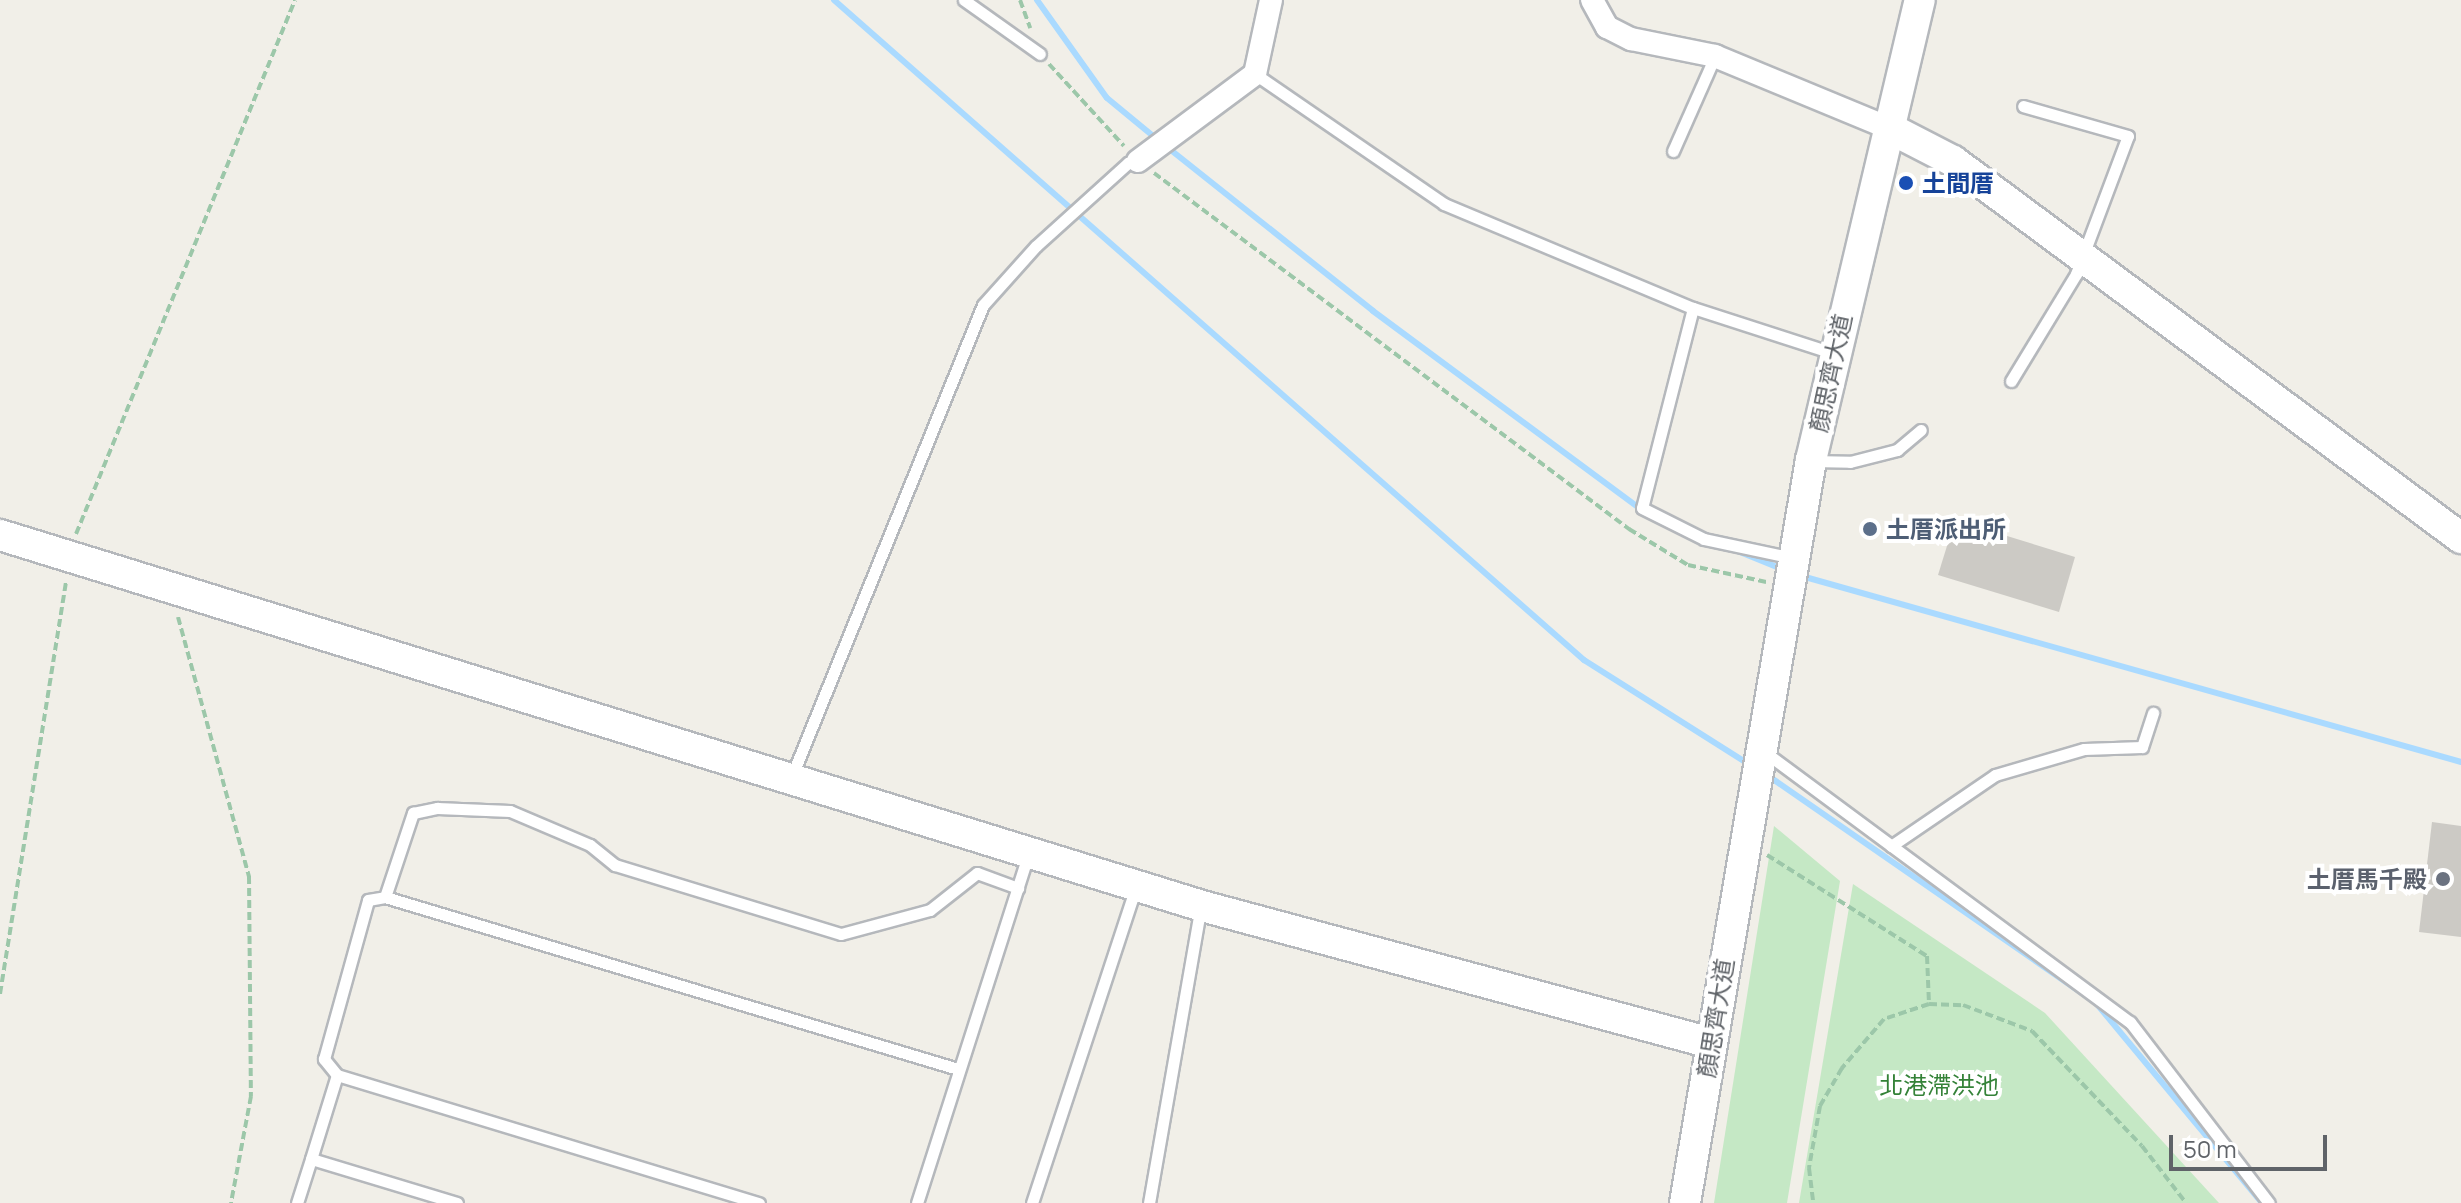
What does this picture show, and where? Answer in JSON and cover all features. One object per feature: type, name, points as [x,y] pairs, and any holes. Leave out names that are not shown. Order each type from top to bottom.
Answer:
[{"type":"street","points":[[1138,161],[1255,74],[1271,0]]},
{"type":"street","points":[[1592,0],[1607,27],[1631,39],[1715,56],[1889,128],[1953,161],[2461,538]]},
{"type":"street","name":"顏思齊大道","points":[[1685,1203],[1743,845],[1792,588],[1811,460],[1832,353],[1920,0]]},
{"type":"street","points":[[0,535],[1202,906],[1711,1043]]},
{"type":"lane","points":[[964,0],[1040,54]]},
{"type":"lane","points":[[1673,151],[1715,56]]},
{"type":"lane","points":[[1255,74],[1444,204],[1693,308],[1832,353]]},
{"type":"lane","points":[[2011,381],[2081,256],[2128,136],[2023,106]]},
{"type":"lane","points":[[791,779],[983,305],[1036,246],[1128,163],[1138,161]]},
{"type":"lane","points":[[1693,308],[1642,508],[1704,539],[1796,558]]},
{"type":"lane","points":[[1811,460],[1850,462],[1897,450],[1921,430]]},
{"type":"lane","points":[[1891,846],[1995,775],[2084,749],[2142,747],[2153,713]]},
{"type":"lane","points":[[1762,750],[2130,1022],[2269,1203]]},
{"type":"lane","points":[[385,897],[413,813],[437,808],[510,811],[590,845],[615,865],[841,934],[930,910],[977,873],[1018,888]]},
{"type":"lane","points":[[917,1203],[1029,853]]},
{"type":"lane","points":[[1032,1203],[1137,886]]},
{"type":"lane","points":[[759,1203],[337,1075],[324,1059],[368,900],[385,897],[958,1069]]},
{"type":"lane","points":[[1149,1203],[1202,906]]},
{"type":"lane","points":[[297,1203],[337,1075]]},
{"type":"lane","points":[[311,1159],[457,1203]]},
{"type":"path","points":[[0,994],[67,555],[295,0]]},
{"type":"path","points":[[1020,0],[1040,54],[1138,161],[1629,529],[1688,565],[1792,588]]},
{"type":"path","points":[[170,586],[249,876],[251,1096],[231,1203]]},
{"type":"path","points":[[1743,845],[1784,862],[1927,956],[1929,1004]]},
{"type":"path","points":[[1813,1203],[1809,1168],[1820,1106],[1842,1068],[1884,1019],[1929,1004],[1963,1005],[2032,1031],[2142,1146],[2186,1203]]},
{"type":"green space","points":[[1774,826],[1840,881],[1787,1203],[1714,1203]]},
{"type":"green space","name":"北港滯洪池","points":[[1853,884],[2045,1013],[2219,1203],[1799,1203]]},
{"type":"building","points":[[1955,520],[2075,557],[2059,612],[1938,575]]},
{"type":"building","name":"土厝馬千殿","points":[[2432,822],[2461,826],[2461,937],[2419,932]]},
{"type":"waterway","points":[[834,0],[1584,660],[1750,765]]},
{"type":"waterway","points":[[1037,0],[1107,98],[1158,140]]},
{"type":"waterway","points":[[1167,147],[1373,311],[1641,509]]},
{"type":"waterway","points":[[1735,550],[1784,570]]},
{"type":"waterway","points":[[1798,575],[2461,762]]},
{"type":"waterway","points":[[1767,775],[2096,1003],[2262,1203]]},
{"type":"place","name":"土間厝","points":[[1906,183]]},
{"type":"place","name":"土厝派出所","points":[[1870,529]]},
{"type":"place","name":"土厝馬千殿","points":[[2443,879]]}]
